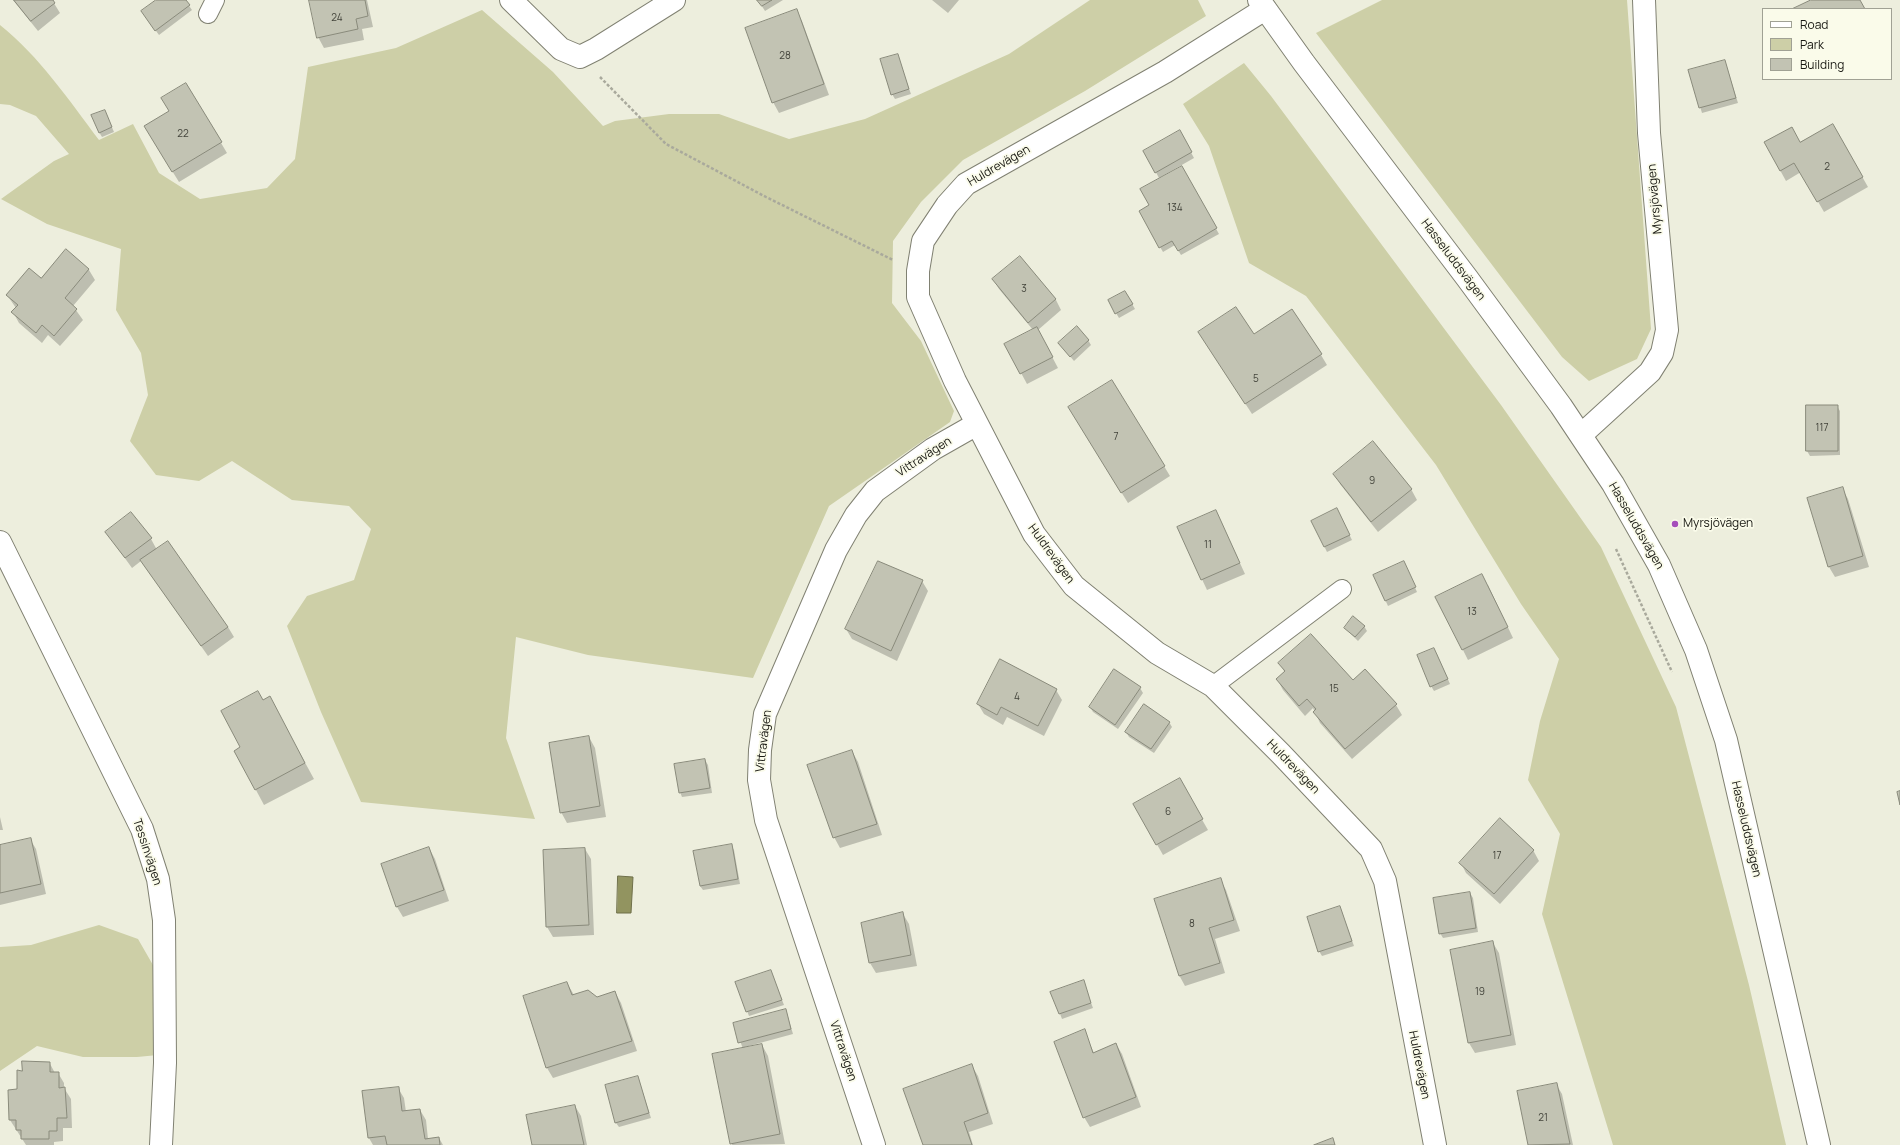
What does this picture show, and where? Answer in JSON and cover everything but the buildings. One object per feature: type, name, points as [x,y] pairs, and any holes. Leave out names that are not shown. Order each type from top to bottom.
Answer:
[{"type":"street","points":[[512,0],[561,49],[580,57],[596,49],[674,0]]},
{"type":"street","name":"Myrsjövägen","points":[[1582,435],[1650,372],[1662,353],[1667,330],[1649,133],[1644,0]]},
{"type":"street","name":"Hasseluddsvägen","points":[[1262,4],[1508,333],[1582,435],[1659,565],[1696,650],[1726,740],[1819,1145]]},
{"type":"street","name":"Huldrevägen","points":[[1262,4],[1165,72],[966,184],[946,205],[923,241],[918,271],[918,297],[942,353],[1034,534],[1074,586],[1157,653],[1213,686],[1281,754],[1371,849],[1386,881],[1434,1145]]},
{"type":"street","name":"Vittravägen","points":[[874,1145],[766,820],[759,780],[760,750],[765,714],[836,550],[856,515],[875,490],[933,450],[977,424]]},
{"type":"street","name":"Tessinvägen","points":[[0,542],[142,829],[158,878],[164,920],[165,1062],[161,1145]]},
{"type":"lane","points":[[1213,686],[1342,589]]},
{"type":"path","points":[[580,57],[666,144],[858,244],[918,271]]},
{"type":"path","points":[[1614,545],[1674,676]]},
{"type":"green space","points":[[1090,0],[1198,0],[1206,16],[1085,91],[963,160],[921,202],[893,241],[892,303],[921,341],[954,411],[950,422],[829,506],[753,678],[588,655],[516,637],[506,738],[535,819],[361,802],[321,712],[287,626],[307,596],[354,580],[371,529],[349,506],[292,500],[232,461],[199,481],[156,475],[130,441],[148,395],[141,353],[116,310],[121,249],[47,224],[1,199],[54,161],[69,154],[36,116],[10,105],[0,104],[0,25],[41,64],[99,140],[133,124],[159,173],[200,199],[267,188],[295,159],[308,67],[396,48],[482,10],[553,72],[603,126],[615,121],[669,114],[719,114],[789,139],[865,119],[1009,54]]},
{"type":"green space","points":[[1382,0],[1627,0],[1651,329],[1637,359],[1589,381],[1562,357],[1316,33]]},
{"type":"green space","points":[[1244,63],[1271,96],[1501,405],[1601,547],[1676,707],[1749,985],[1786,1145],[1613,1145],[1542,914],[1560,834],[1528,780],[1540,721],[1559,659],[1521,604],[1436,465],[1306,296],[1249,263],[1209,146],[1183,104]]},
{"type":"green space","points":[[99,925],[138,939],[157,972],[158,1055],[137,1057],[83,1057],[37,1046],[0,1071],[0,947],[31,945]]},
{"type":"shaded area","points":[[618,876],[633,877],[631,913],[617,913]]},
{"type":"place","name":"Myrsjövägen","points":[[1675,524]]}]
